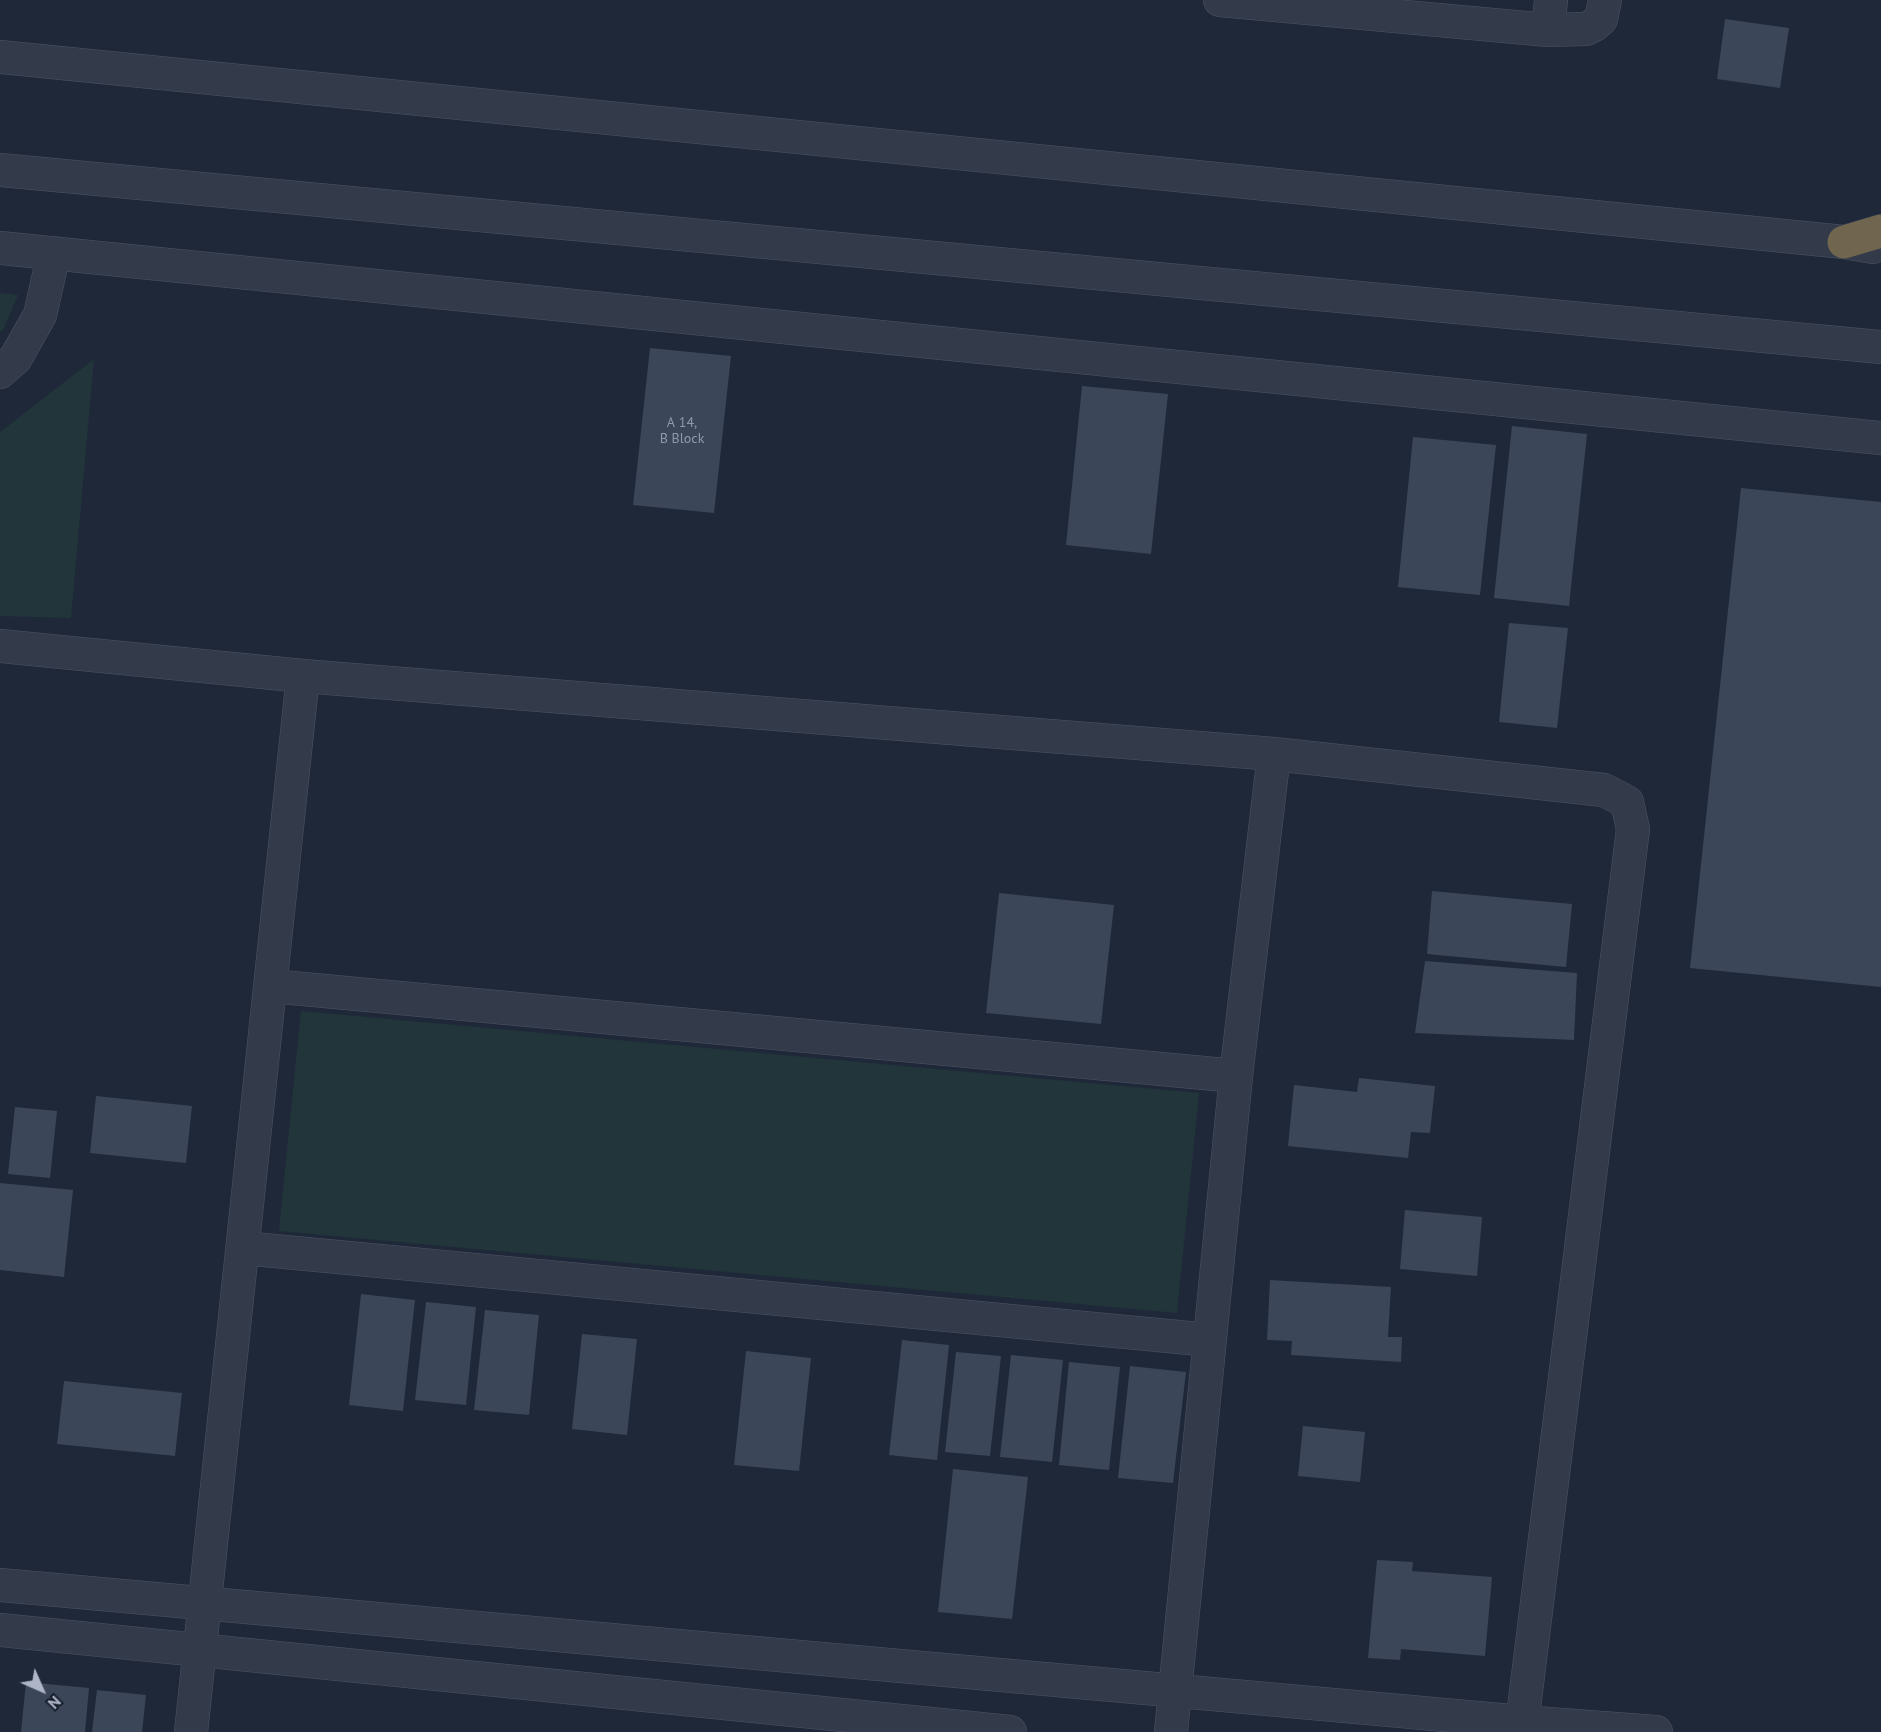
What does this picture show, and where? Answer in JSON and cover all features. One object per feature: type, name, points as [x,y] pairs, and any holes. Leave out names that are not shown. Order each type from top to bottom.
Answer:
[{"type":"highway","points":[[1844,242],[1881,231]]},
{"type":"street","points":[[1220,0],[1550,15],[1586,29],[1601,19],[1605,0]]},
{"type":"street","points":[[0,57],[1844,242],[1881,248]]},
{"type":"street","points":[[0,170],[1881,348]]},
{"type":"street","points":[[0,248],[1881,438]]},
{"type":"street","points":[[0,372],[15,359],[40,315],[54,253]]},
{"type":"street","points":[[0,646],[303,676],[1274,754],[1604,790],[1627,802],[1633,829],[1522,1727]]},
{"type":"street","points":[[191,1732],[303,676]]},
{"type":"street","points":[[1171,1732],[1236,1076],[1274,754]]},
{"type":"street","points":[[271,986],[1236,1076]]},
{"type":"street","points":[[243,1248],[1210,1340]]},
{"type":"street","points":[[0,1586],[1175,1691],[1522,1727],[1656,1732]]},
{"type":"street","points":[[0,1630],[1011,1732]]},
{"type":"green space","points":[[0,293],[18,295],[0,333]]},
{"type":"green space","points":[[94,359],[71,618],[0,616],[0,432]]},
{"type":"green space","points":[[301,1011],[1199,1093],[1177,1313],[279,1231]]},
{"type":"building","points":[[1725,19],[1789,28],[1780,88],[1717,79]]},
{"type":"building","points":[[650,348],[731,356],[714,513],[633,505]]},
{"type":"building","points":[[1082,386],[1168,394],[1151,554],[1066,545]]},
{"type":"building","points":[[1512,426],[1587,434],[1569,606],[1494,598]]},
{"type":"building","points":[[1413,437],[1496,445],[1480,595],[1398,587]]},
{"type":"building","points":[[1741,488],[1881,502],[1881,987],[1690,968]]},
{"type":"building","points":[[1509,623],[1568,628],[1557,728],[1499,722]]},
{"type":"building","points":[[1432,891],[1572,904],[1566,967],[1427,954]]},
{"type":"building","points":[[999,893],[1114,905],[1101,1024],[986,1013]]},
{"type":"building","points":[[1425,961],[1577,973],[1574,1040],[1415,1033]]},
{"type":"building","points":[[1359,1078],[1435,1086],[1430,1133],[1411,1132],[1408,1158],[1288,1146],[1294,1085],[1357,1092]]},
{"type":"building","points":[[96,1096],[192,1106],[186,1163],[90,1153]]},
{"type":"building","points":[[15,1107],[57,1111],[50,1178],[8,1174]]},
{"type":"building","points":[[0,1183],[73,1190],[64,1277],[0,1270]]},
{"type":"building","points":[[1405,1210],[1482,1217],[1477,1276],[1400,1269]]},
{"type":"building","points":[[1270,1280],[1391,1287],[1388,1337],[1402,1337],[1401,1362],[1291,1355],[1292,1341],[1267,1340]]},
{"type":"building","points":[[361,1294],[415,1300],[403,1411],[349,1405]]},
{"type":"building","points":[[426,1302],[476,1307],[466,1405],[415,1400]]},
{"type":"building","points":[[485,1310],[539,1315],[529,1415],[474,1410]]},
{"type":"building","points":[[582,1334],[637,1339],[627,1435],[572,1429]]},
{"type":"building","points":[[902,1340],[949,1345],[937,1460],[889,1455]]},
{"type":"building","points":[[746,1351],[811,1358],[799,1471],[734,1465]]},
{"type":"building","points":[[956,1352],[1001,1356],[990,1456],[945,1452]]},
{"type":"building","points":[[1011,1355],[1063,1360],[1052,1462],[1000,1457]]},
{"type":"building","points":[[1069,1362],[1120,1367],[1109,1470],[1059,1465]]},
{"type":"building","points":[[1130,1366],[1186,1372],[1173,1483],[1118,1478]]},
{"type":"building","points":[[64,1381],[182,1393],[175,1456],[57,1444]]},
{"type":"building","points":[[1303,1426],[1365,1432],[1360,1482],[1298,1476]]},
{"type":"building","points":[[953,1469],[1028,1477],[1012,1619],[938,1612]]},
{"type":"building","points":[[1377,1560],[1413,1562],[1412,1571],[1492,1577],[1485,1656],[1401,1649],[1400,1660],[1368,1658]]},
{"type":"building","points":[[26,1682],[89,1688],[85,1732],[21,1732]]},
{"type":"building","points":[[97,1690],[146,1695],[142,1732],[92,1732]]}]
